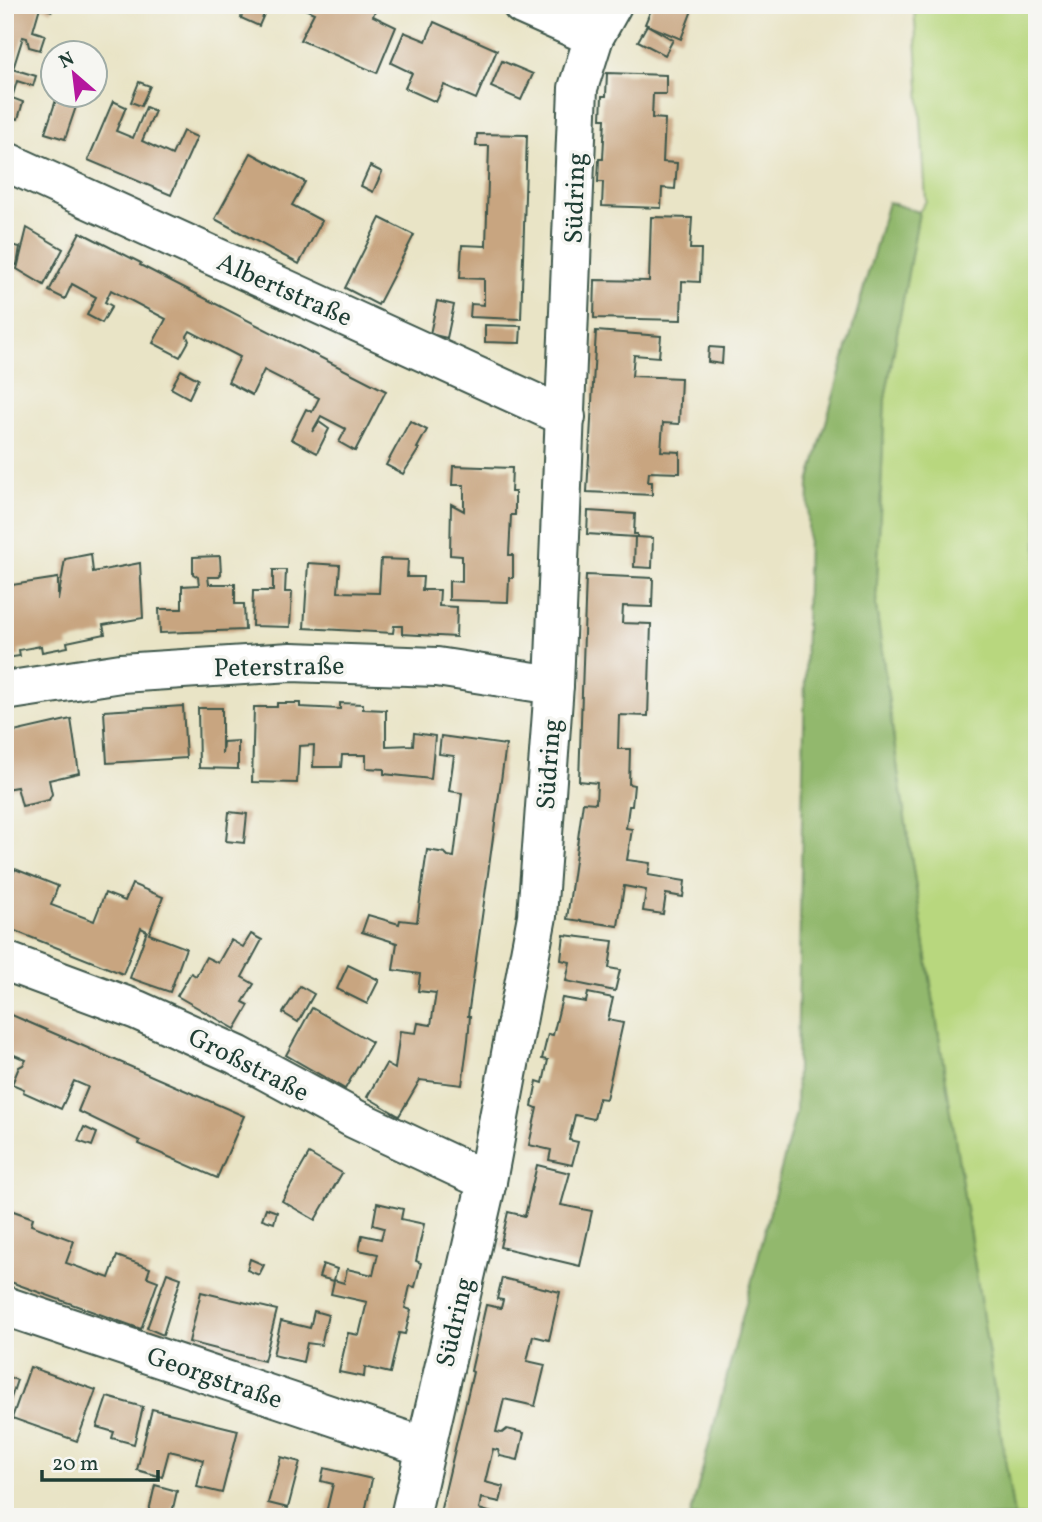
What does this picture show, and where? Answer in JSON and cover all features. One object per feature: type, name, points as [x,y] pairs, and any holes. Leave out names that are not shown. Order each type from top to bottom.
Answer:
[{"type":"street","points":[[522,5],[603,21]]},
{"type":"street","name":"Südring","points":[[410,1517],[486,1181],[537,916],[554,685],[578,88],[603,21]]},
{"type":"street","name":"Albertstraße","points":[[5,161],[566,416]]},
{"type":"street","name":"Peterstraße","points":[[5,691],[121,673],[291,662],[437,667],[554,685]]},
{"type":"street","name":"Großstraße","points":[[5,961],[162,1021],[237,1055],[355,1119],[486,1181]]},
{"type":"street","name":"Georgstraße","points":[[5,1306],[425,1447]]},
{"type":"green space","points":[[914,5],[1037,5],[1037,1517],[1014,1517],[899,779],[876,606],[885,399],[919,212],[926,201]]},
{"type":"green space","points":[[888,202],[919,212],[885,399],[876,606],[899,779],[1014,1517],[690,1517],[796,1112],[809,483]]},
{"type":"building","points":[[5,5],[53,5],[52,11],[40,7],[33,31],[45,35],[44,38],[38,38],[38,49],[29,47],[27,38],[23,37],[13,69],[36,76],[33,86],[17,81],[12,98],[23,102],[18,119],[5,115]]},
{"type":"building","points":[[221,5],[268,5],[259,26]]},
{"type":"building","points":[[296,5],[377,5],[373,16],[396,27],[377,73],[300,40],[314,13]]},
{"type":"building","points":[[653,5],[694,5],[681,39],[645,24]]},
{"type":"building","points":[[434,22],[497,50],[476,99],[444,85],[436,102],[405,88],[412,73],[391,63],[404,32],[426,41]]},
{"type":"building","points":[[647,25],[673,40],[665,55],[638,41]]},
{"type":"building","points":[[502,61],[533,74],[521,100],[491,87]]},
{"type":"building","points":[[607,73],[666,75],[666,94],[653,94],[652,118],[665,119],[663,162],[677,163],[675,189],[662,188],[661,208],[602,206],[603,182],[598,182],[599,159],[603,159],[605,119],[601,119],[602,96],[606,96]]},
{"type":"building","points":[[139,82],[150,86],[141,106],[131,102]]},
{"type":"building","points":[[113,101],[126,107],[116,131],[133,138],[146,107],[155,111],[142,141],[172,155],[183,131],[197,137],[171,195],[88,160]]},
{"type":"building","points":[[53,108],[76,108],[65,139],[45,133]]},
{"type":"building","points":[[477,134],[527,135],[521,319],[470,317],[471,304],[484,305],[484,279],[460,278],[462,245],[486,246],[489,146],[476,146]]},
{"type":"building","points":[[251,153],[305,182],[292,205],[322,221],[299,264],[215,219]]},
{"type":"building","points":[[370,166],[382,172],[373,192],[361,186]]},
{"type":"building","points":[[651,217],[692,218],[690,249],[701,249],[700,282],[682,281],[681,320],[594,318],[595,280],[649,281]]},
{"type":"building","points":[[380,218],[414,235],[378,305],[345,288]]},
{"type":"building","points":[[27,228],[63,249],[44,285],[17,269]]},
{"type":"building","points":[[80,232],[386,391],[355,451],[339,442],[346,429],[321,416],[312,432],[319,422],[329,429],[317,453],[291,439],[306,409],[312,412],[319,398],[264,370],[252,395],[228,382],[240,357],[190,331],[187,336],[189,341],[180,357],[153,343],[166,319],[111,290],[105,302],[112,306],[102,323],[87,315],[96,297],[72,284],[65,299],[49,291]]},
{"type":"building","points":[[5,244],[20,247],[17,265],[5,262]]},
{"type":"building","points":[[437,301],[454,305],[447,338],[430,334]]},
{"type":"building","points":[[485,325],[521,326],[520,343],[485,342]]},
{"type":"building","points":[[596,331],[661,336],[659,357],[634,355],[632,376],[681,378],[679,424],[663,423],[661,451],[680,452],[680,473],[649,472],[648,482],[652,482],[652,495],[587,492]]},
{"type":"building","points":[[709,347],[723,348],[722,364],[708,362]]},
{"type":"building","points":[[181,370],[198,379],[189,398],[171,388]]},
{"type":"building","points":[[410,421],[427,430],[403,474],[386,465]]},
{"type":"building","points":[[453,466],[512,468],[511,492],[515,492],[515,515],[511,515],[509,555],[513,555],[513,578],[509,578],[508,602],[449,600],[449,581],[462,582],[462,556],[450,555],[451,504],[464,511],[464,485],[452,485]]},
{"type":"building","points":[[588,511],[635,514],[634,534],[637,534],[637,537],[653,538],[652,568],[634,567],[635,537],[587,534]]},
{"type":"building","points":[[91,554],[93,572],[140,563],[143,618],[103,625],[105,634],[67,642],[68,647],[42,652],[41,646],[19,650],[20,656],[5,658],[5,586],[58,578],[58,600],[65,559]]},
{"type":"building","points":[[220,556],[221,574],[218,577],[208,577],[209,584],[235,584],[235,604],[244,604],[245,630],[160,633],[159,609],[182,609],[182,586],[199,585],[198,577],[193,574],[193,557]]},
{"type":"building","points":[[381,559],[408,560],[407,577],[423,577],[422,590],[440,590],[439,606],[457,607],[456,637],[402,634],[402,626],[394,626],[393,633],[304,628],[308,563],[340,565],[338,592],[379,593]]},
{"type":"building","points":[[273,570],[286,570],[285,592],[292,592],[290,627],[252,626],[253,591],[273,591]]},
{"type":"building","points":[[586,575],[653,578],[652,607],[623,606],[622,623],[651,624],[648,716],[619,715],[618,749],[630,749],[629,784],[634,785],[626,828],[632,829],[627,860],[650,863],[648,875],[685,881],[683,897],[666,894],[663,914],[643,911],[646,890],[624,886],[618,926],[567,919],[583,802],[596,803],[597,783],[579,781]]},
{"type":"building","points":[[277,703],[300,703],[300,707],[340,709],[340,703],[363,704],[363,709],[386,710],[386,746],[413,745],[414,733],[435,736],[431,779],[384,774],[384,769],[366,768],[366,755],[342,755],[341,767],[313,767],[314,745],[299,746],[297,783],[252,782],[254,707],[277,707]]},
{"type":"building","points":[[183,706],[186,758],[107,763],[104,711]]},
{"type":"building","points":[[198,708],[222,708],[222,754],[223,742],[238,741],[238,769],[199,768]]},
{"type":"building","points":[[71,719],[79,773],[49,780],[52,794],[49,800],[22,806],[17,787],[5,789],[5,734]]},
{"type":"building","points":[[441,736],[506,745],[468,1016],[462,1085],[420,1080],[399,1116],[367,1097],[386,1064],[395,1069],[400,1031],[416,1033],[418,1023],[431,1025],[436,993],[418,991],[420,974],[393,970],[397,943],[362,932],[368,915],[399,924],[400,920],[417,922],[427,850],[454,857],[462,793],[449,791],[454,756],[439,754]]},
{"type":"building","points":[[229,812],[247,814],[244,843],[226,841]]},
{"type":"building","points":[[15,869],[58,886],[51,905],[94,921],[105,893],[125,901],[132,884],[163,897],[149,934],[186,948],[170,992],[130,978],[147,931],[141,928],[123,974],[5,927],[5,887],[8,888]]},
{"type":"building","points":[[251,934],[262,940],[242,977],[254,984],[243,1002],[249,1005],[235,1029],[177,996],[191,973],[196,976],[206,957],[218,963],[231,940],[243,947]]},
{"type":"building","points":[[564,935],[613,941],[609,968],[620,970],[615,991],[566,981],[570,962],[561,960]]},
{"type":"building","points":[[348,965],[379,980],[367,1004],[337,989]]},
{"type":"building","points":[[300,986],[314,994],[298,1022],[283,1013]]},
{"type":"building","points":[[588,993],[613,998],[608,1020],[623,1023],[606,1099],[599,1098],[594,1119],[575,1115],[569,1140],[578,1142],[572,1165],[549,1160],[551,1150],[529,1145],[537,1108],[532,1106],[537,1081],[543,1083],[548,1060],[542,1059],[548,1034],[553,1035],[562,998],[586,1002]]},
{"type":"building","points":[[312,1008],[372,1042],[345,1089],[286,1055]]},
{"type":"building","points":[[5,1012],[244,1116],[217,1178],[139,1144],[140,1141],[78,1111],[88,1087],[74,1081],[61,1109],[23,1092],[24,1089],[12,1084],[19,1067],[26,1060],[5,1051]]},
{"type":"building","points":[[84,1127],[97,1133],[92,1146],[78,1141]]},
{"type":"building","points":[[309,1154],[342,1173],[315,1220],[282,1201]]},
{"type":"building","points":[[537,1165],[570,1173],[561,1205],[592,1211],[580,1266],[500,1247],[508,1212],[525,1216]]},
{"type":"building","points":[[377,1203],[403,1209],[401,1219],[424,1224],[416,1261],[421,1263],[415,1287],[410,1286],[405,1308],[411,1310],[405,1334],[399,1333],[390,1373],[365,1367],[364,1377],[339,1372],[348,1333],[359,1335],[367,1302],[331,1294],[334,1281],[319,1277],[323,1264],[337,1269],[334,1280],[344,1283],[347,1269],[373,1275],[378,1254],[359,1250],[362,1235],[381,1239],[384,1228],[373,1225]]},
{"type":"building","points":[[5,1208],[33,1218],[31,1225],[74,1241],[66,1263],[109,1278],[117,1256],[150,1268],[147,1277],[158,1281],[141,1329],[5,1280]]},
{"type":"building","points":[[266,1208],[277,1212],[274,1223],[262,1219]]},
{"type":"building","points":[[250,1259],[264,1265],[259,1275],[247,1270]]},
{"type":"building","points":[[167,1273],[181,1278],[163,1335],[147,1328]]},
{"type":"building","points":[[502,1278],[560,1292],[549,1340],[533,1336],[527,1361],[545,1365],[535,1406],[504,1399],[496,1432],[502,1433],[507,1429],[524,1433],[518,1460],[500,1456],[498,1450],[493,1449],[485,1482],[504,1487],[500,1502],[481,1498],[479,1509],[505,1517],[439,1517],[486,1305],[501,1308],[503,1300],[497,1299]]},
{"type":"building","points":[[201,1292],[277,1310],[264,1361],[189,1342]]},
{"type":"building","points":[[314,1311],[328,1315],[321,1345],[307,1343],[303,1362],[273,1355],[281,1321],[310,1328]]},
{"type":"building","points":[[30,1367],[96,1390],[77,1441],[12,1418]]},
{"type":"building","points":[[5,1376],[17,1380],[6,1413],[5,1413]]},
{"type":"building","points":[[107,1397],[143,1407],[134,1444],[112,1438],[114,1432],[97,1427]]},
{"type":"building","points":[[152,1409],[238,1430],[222,1493],[197,1487],[203,1460],[186,1455],[169,1451],[162,1477],[137,1470]]},
{"type":"building","points":[[281,1457],[300,1462],[288,1508],[268,1503]]},
{"type":"building","points":[[324,1468],[372,1479],[364,1517],[325,1517],[333,1484],[321,1481]]},
{"type":"building","points":[[155,1485],[177,1491],[171,1517],[148,1515]]}]
